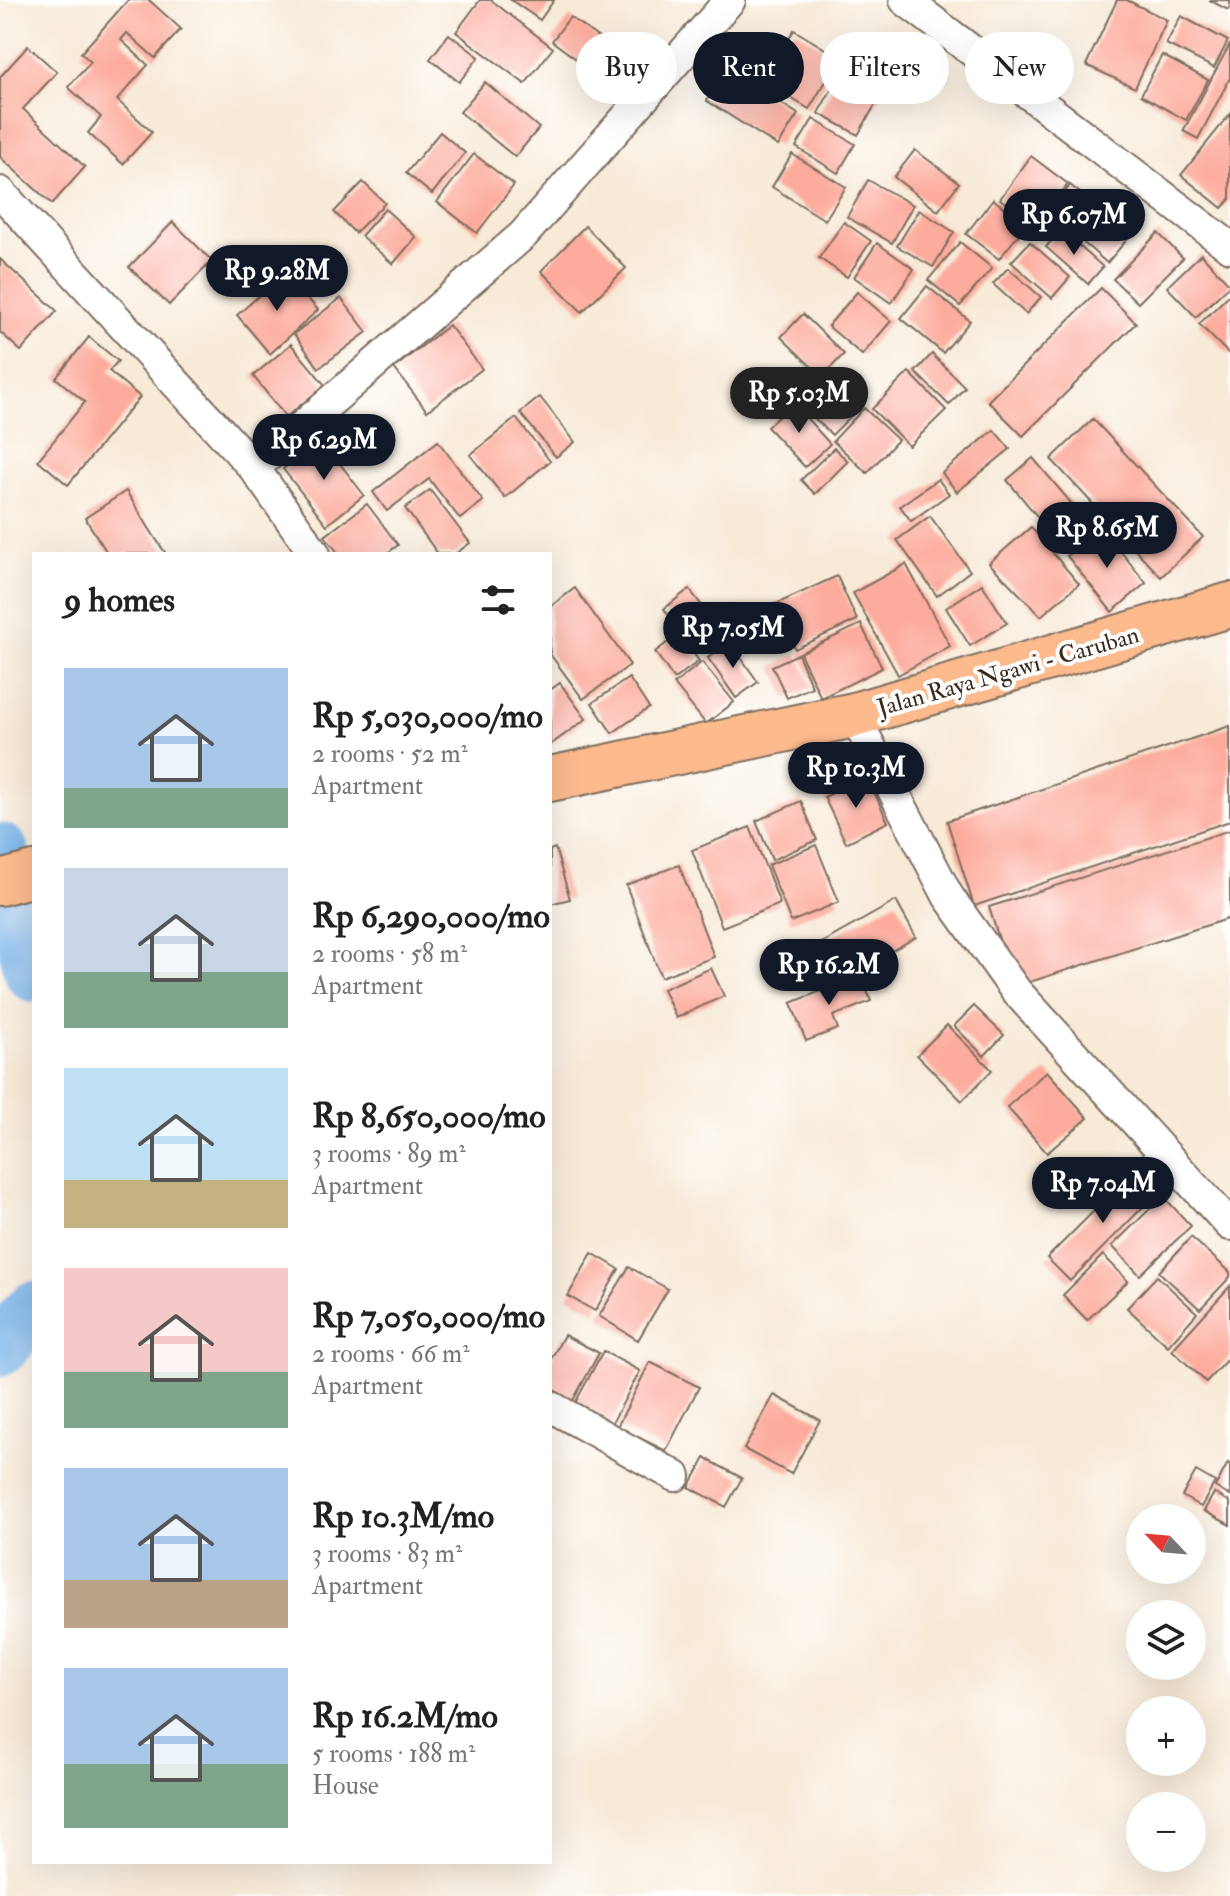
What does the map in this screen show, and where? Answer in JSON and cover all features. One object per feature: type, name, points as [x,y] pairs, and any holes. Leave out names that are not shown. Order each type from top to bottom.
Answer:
[{"type":"highway","name":"Jalan Raya Ngawi - Caruban","points":[[552,779],[854,715],[1230,605]]},
{"type":"highway","points":[[0,883],[32,875]]},
{"type":"street","points":[[254,468],[523,235],[730,0]]},
{"type":"street","points":[[905,0],[1230,247]]},
{"type":"street","points":[[0,192],[254,468],[314,552]]},
{"type":"street","points":[[854,715],[948,896],[1016,991],[1230,1225]]},
{"type":"street","points":[[552,1407],[675,1476]]},
{"type":"building","points":[[128,0],[149,0],[181,29],[155,58],[127,33],[121,40],[148,65],[117,100],[152,132],[123,164],[88,133],[101,117],[68,87],[91,62],[81,53]]},
{"type":"building","points":[[480,0],[491,0],[553,48],[525,84],[456,32]]},
{"type":"building","points":[[511,0],[554,0],[540,20]]},
{"type":"building","points":[[1117,0],[1127,0],[1167,20],[1135,88],[1086,65]]},
{"type":"building","points":[[1209,0],[1230,0],[1230,6],[1228,10]]},
{"type":"building","points":[[1181,16],[1228,41],[1214,68],[1166,44]]},
{"type":"building","points":[[570,17],[591,32],[576,32],[576,59],[552,41]]},
{"type":"building","points":[[449,34],[479,57],[459,82],[430,59]]},
{"type":"building","points":[[804,36],[820,46],[820,91],[809,109],[801,104],[804,104]]},
{"type":"building","points":[[1230,44],[1230,78],[1198,139],[1183,131]]},
{"type":"building","points":[[28,46],[57,72],[23,109],[85,167],[52,204],[0,157],[0,77]]},
{"type":"building","points":[[1162,55],[1208,80],[1186,120],[1141,95]]},
{"type":"building","points":[[485,82],[539,128],[515,157],[460,112]]},
{"type":"building","points":[[712,104],[782,104],[798,114],[778,146]]},
{"type":"building","points":[[823,104],[876,104],[858,135],[818,113]]},
{"type":"building","points":[[1230,114],[1230,199],[1222,208],[1181,175]]},
{"type":"building","points":[[813,119],[855,144],[838,173],[796,147]]},
{"type":"building","points":[[440,132],[465,153],[432,194],[406,173]]},
{"type":"building","points":[[915,150],[959,183],[938,211],[894,177]]},
{"type":"building","points":[[474,154],[514,185],[477,233],[437,202]]},
{"type":"building","points":[[792,154],[846,187],[825,220],[772,187]]},
{"type":"building","points":[[1031,156],[1068,184],[1037,226],[1000,199]]},
{"type":"building","points":[[868,180],[913,205],[892,243],[847,217]]},
{"type":"building","points":[[363,182],[385,203],[355,233],[334,212]]},
{"type":"building","points":[[1070,185],[1080,193],[1056,227],[1045,220]]},
{"type":"building","points":[[993,199],[1026,225],[999,259],[966,234]]},
{"type":"building","points":[[1100,199],[1136,229],[1107,263],[1071,232]]},
{"type":"building","points":[[385,209],[416,237],[393,264],[361,236]]},
{"type":"building","points":[[919,210],[954,232],[933,267],[897,246]]},
{"type":"building","points":[[173,222],[212,261],[169,305],[129,267]]},
{"type":"building","points":[[844,222],[871,241],[847,277],[819,258]]},
{"type":"building","points":[[585,226],[626,268],[582,312],[541,271]]},
{"type":"building","points":[[1061,230],[1103,267],[1088,284],[1046,247]]},
{"type":"building","points":[[1158,233],[1183,258],[1138,303],[1113,279]]},
{"type":"building","points":[[960,242],[992,268],[960,306],[928,280]]},
{"type":"building","points":[[1030,242],[1070,277],[1052,298],[1011,262]]},
{"type":"building","points":[[877,243],[914,269],[891,303],[854,277]]},
{"type":"building","points":[[1201,254],[1230,285],[1196,317],[1167,287]]},
{"type":"building","points":[[0,259],[57,311],[21,351],[0,332]]},
{"type":"building","points":[[1008,268],[1041,297],[1026,314],[993,284]]},
{"type":"building","points":[[285,273],[318,310],[270,354],[237,315]]},
{"type":"building","points":[[927,286],[970,321],[943,353],[901,318]]},
{"type":"building","points":[[1101,288],[1136,323],[1023,436],[988,401]]},
{"type":"building","points":[[857,292],[891,321],[862,355],[828,326]]},
{"type":"building","points":[[1230,294],[1230,355],[1199,324]]},
{"type":"building","points":[[341,298],[367,332],[319,368],[294,334]]},
{"type":"building","points":[[803,314],[844,354],[822,377],[781,337]]},
{"type":"building","points":[[449,325],[482,369],[427,411],[394,368]]},
{"type":"building","points":[[89,337],[118,361],[109,371],[140,397],[68,485],[38,460],[85,402],[56,378]]},
{"type":"building","points":[[291,344],[325,385],[286,417],[253,376]]},
{"type":"building","points":[[932,354],[965,387],[949,405],[915,372]]},
{"type":"building","points":[[909,372],[946,410],[909,446],[872,409]]},
{"type":"building","points":[[833,377],[862,405],[832,435],[804,408]]},
{"type":"building","points":[[540,397],[575,442],[556,457],[520,413]]},
{"type":"building","points":[[793,403],[830,444],[805,467],[767,427]]},
{"type":"building","points":[[864,408],[898,440],[867,473],[833,441]]},
{"type":"building","points":[[516,418],[550,461],[505,498],[470,455]]},
{"type":"building","points":[[1093,419],[1203,537],[1161,577],[1051,459]]},
{"type":"building","points":[[994,430],[1010,449],[957,492],[942,473]]},
{"type":"building","points":[[321,439],[364,495],[327,525],[283,469]]},
{"type":"building","points":[[438,441],[483,501],[460,519],[429,479],[387,511],[373,492]]},
{"type":"building","points":[[834,448],[848,461],[815,494],[801,480]]},
{"type":"building","points":[[1033,458],[1093,529],[1066,551],[1007,480]]},
{"type":"building","points":[[938,479],[949,494],[911,521],[900,506]]},
{"type":"building","points":[[430,490],[470,543],[458,552],[437,552],[405,508]]},
{"type":"building","points":[[126,491],[165,552],[107,552],[85,518]]},
{"type":"building","points":[[367,504],[398,545],[389,552],[337,552],[325,536]]},
{"type":"building","points":[[930,516],[970,571],[937,596],[897,540]]},
{"type":"building","points":[[1031,527],[1079,584],[1041,616],[989,563]]},
{"type":"building","points":[[1102,528],[1146,583],[1112,612],[1067,556]]},
{"type":"building","points":[[906,564],[950,646],[898,675],[853,593]]},
{"type":"building","points":[[837,576],[857,620],[795,649],[774,605]]},
{"type":"building","points":[[982,584],[1007,623],[970,646],[946,608]]},
{"type":"building","points":[[575,588],[630,665],[583,699],[552,657],[552,605]]},
{"type":"building","points":[[689,589],[717,625],[691,645],[664,609]]},
{"type":"building","points":[[861,624],[882,668],[821,698],[800,653]]},
{"type":"building","points":[[679,634],[699,661],[674,679],[655,652]]},
{"type":"building","points":[[730,642],[758,682],[736,698],[708,658]]},
{"type":"building","points":[[798,654],[812,687],[787,698],[772,666]]},
{"type":"building","points":[[702,662],[734,702],[706,724],[674,684]]},
{"type":"building","points":[[629,678],[649,708],[612,733],[592,703]]},
{"type":"building","points":[[560,683],[586,719],[552,744],[552,689]]},
{"type":"building","points":[[1230,726],[1230,821],[974,906],[947,821]]},
{"type":"building","points":[[867,777],[888,822],[846,843],[824,797]]},
{"type":"building","points":[[801,801],[817,840],[772,860],[756,821]]},
{"type":"building","points":[[750,827],[780,904],[722,927],[692,850]]},
{"type":"building","points":[[1230,830],[1230,918],[1014,987],[989,907]]},
{"type":"building","points":[[816,845],[839,902],[791,922],[768,865]]},
{"type":"building","points":[[555,848],[570,899],[552,904],[552,849]]},
{"type":"building","points":[[679,865],[714,957],[661,977],[626,885]]},
{"type":"building","points":[[896,901],[916,937],[831,985],[811,949]]},
{"type":"building","points":[[711,968],[724,996],[676,1018],[663,989]]},
{"type":"building","points":[[861,975],[871,1001],[833,1016],[838,1029],[806,1041],[791,1003]]},
{"type":"building","points":[[974,1006],[1004,1035],[984,1056],[954,1026]]},
{"type":"building","points":[[947,1025],[992,1070],[962,1101],[917,1055]]},
{"type":"building","points":[[1047,1071],[1088,1118],[1047,1153],[1007,1107]]},
{"type":"building","points":[[1136,1169],[1158,1192],[1070,1281],[1047,1258]]},
{"type":"building","points":[[1163,1196],[1191,1226],[1140,1275],[1112,1246]]},
{"type":"building","points":[[1191,1237],[1230,1272],[1230,1277],[1200,1309],[1159,1272]]},
{"type":"building","points":[[592,1253],[619,1269],[595,1311],[568,1296]]},
{"type":"building","points":[[1103,1255],[1128,1281],[1087,1320],[1063,1295]]},
{"type":"building","points":[[629,1267],[668,1289],[638,1340],[599,1316]]},
{"type":"building","points":[[1157,1276],[1197,1313],[1168,1346],[1127,1308]]},
{"type":"building","points":[[1230,1286],[1230,1356],[1206,1382],[1172,1350]]},
{"type":"building","points":[[564,1335],[599,1353],[571,1404],[552,1394],[552,1357]]},
{"type":"building","points":[[603,1351],[640,1371],[611,1425],[574,1405]]},
{"type":"building","points":[[650,1362],[699,1387],[666,1451],[617,1427]]},
{"type":"building","points":[[774,1395],[820,1420],[791,1474],[744,1449]]},
{"type":"building","points":[[705,1458],[742,1478],[726,1507],[689,1487]]},
{"type":"building","points":[[1228,1463],[1230,1465],[1230,1496],[1215,1487]]},
{"type":"building","points":[[1196,1471],[1215,1482],[1203,1504],[1196,1504],[1182,1496]]},
{"type":"building","points":[[1214,1493],[1230,1502],[1230,1525],[1206,1512]]},
{"type":"waterway","points":[[0,852],[32,966]]},
{"type":"waterway","points":[[0,1347],[32,1312]]}]
